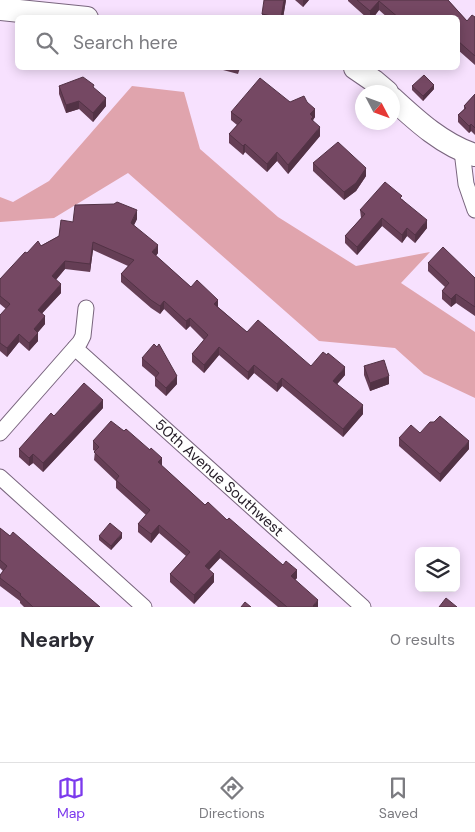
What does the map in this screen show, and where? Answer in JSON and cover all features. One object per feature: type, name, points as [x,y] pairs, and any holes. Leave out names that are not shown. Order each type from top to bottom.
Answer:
[{"type":"main road","points":[[0,9],[58,15]]},
{"type":"main road","points":[[358,70],[378,85]]},
{"type":"main road","points":[[400,105],[436,135],[469,153]]},
{"type":"street","points":[[469,153],[466,184],[475,210]]},
{"type":"street","points":[[0,433],[75,348],[83,336],[86,308]]},
{"type":"street","name":"50th Avenue Southwest","points":[[75,348],[363,607]]},
{"type":"street","points":[[0,477],[144,607]]},
{"type":"shaded area","points":[[132,86],[184,92],[200,149],[278,217],[356,266],[430,252],[401,283],[475,332],[475,398],[424,374],[395,348],[319,341],[128,173],[54,218],[0,222],[0,197],[13,202],[49,181]]},
{"type":"building","points":[[264,0],[284,0],[282,15],[262,14]]},
{"type":"building","points":[[357,0],[448,0],[467,21],[472,15],[475,17],[475,56],[460,43],[460,15],[395,15],[379,1],[370,11]]},
{"type":"building","points":[[424,75],[434,85],[423,96],[412,86]]},
{"type":"building","points":[[83,77],[94,85],[93,87],[106,98],[93,113],[79,101],[66,105],[59,86]]},
{"type":"building","points":[[260,78],[290,102],[304,96],[307,102],[315,109],[310,114],[313,117],[311,119],[320,127],[288,165],[277,152],[267,164],[245,144],[243,146],[229,134],[242,120],[231,112]]},
{"type":"building","points":[[475,94],[475,128],[471,124],[469,126],[458,115],[466,108],[464,106]]},
{"type":"building","points":[[338,142],[366,168],[356,183],[344,192],[313,163]]},
{"type":"building","points":[[385,182],[402,196],[400,198],[427,220],[415,235],[407,228],[402,235],[382,218],[357,247],[345,236],[365,214],[360,210]]},
{"type":"building","points":[[117,202],[137,210],[131,223],[158,245],[152,252],[191,287],[197,280],[218,300],[214,304],[247,332],[258,320],[311,366],[323,352],[327,355],[328,353],[345,367],[333,381],[363,405],[343,429],[282,378],[277,384],[254,365],[248,372],[219,347],[204,365],[192,354],[208,335],[190,318],[186,321],[164,301],[160,306],[151,300],[121,274],[134,260],[93,242],[90,264],[65,261],[52,276],[61,284],[38,310],[45,316],[34,329],[38,333],[29,343],[19,334],[7,348],[0,343],[0,315],[10,304],[0,296],[0,279],[38,241],[41,246],[59,236],[61,220],[73,222],[75,205],[114,204]]},
{"type":"building","points":[[443,247],[475,278],[475,307],[456,294],[451,299],[442,291],[449,283],[428,263]]},
{"type":"building","points":[[154,344],[157,347],[159,344],[177,376],[166,388],[155,378],[159,373],[142,358]]},
{"type":"building","points":[[384,360],[389,376],[370,383],[364,366]]},
{"type":"building","points":[[84,383],[103,400],[43,463],[33,454],[29,458],[19,449],[51,413],[54,416]]},
{"type":"building","points":[[440,416],[469,441],[440,474],[399,438],[411,425],[420,433],[430,422],[434,422]]},
{"type":"building","points":[[111,421],[124,431],[126,429],[150,450],[151,448],[162,458],[158,462],[205,505],[208,502],[227,520],[229,518],[283,565],[286,561],[297,570],[291,576],[318,600],[314,607],[287,607],[220,550],[205,566],[214,574],[194,595],[170,574],[190,552],[159,525],[151,534],[138,524],[150,510],[116,480],[119,476],[94,452],[99,447],[93,441]]},
{"type":"building","points":[[110,523],[122,533],[111,546],[99,536]]},
{"type":"building","points":[[0,528],[10,536],[13,532],[100,607],[33,607],[21,594],[0,578],[0,575],[7,566],[0,560]]},
{"type":"building","points":[[446,598],[457,607],[439,607]]},
{"type":"building","points":[[245,602],[251,607],[241,607]]}]
